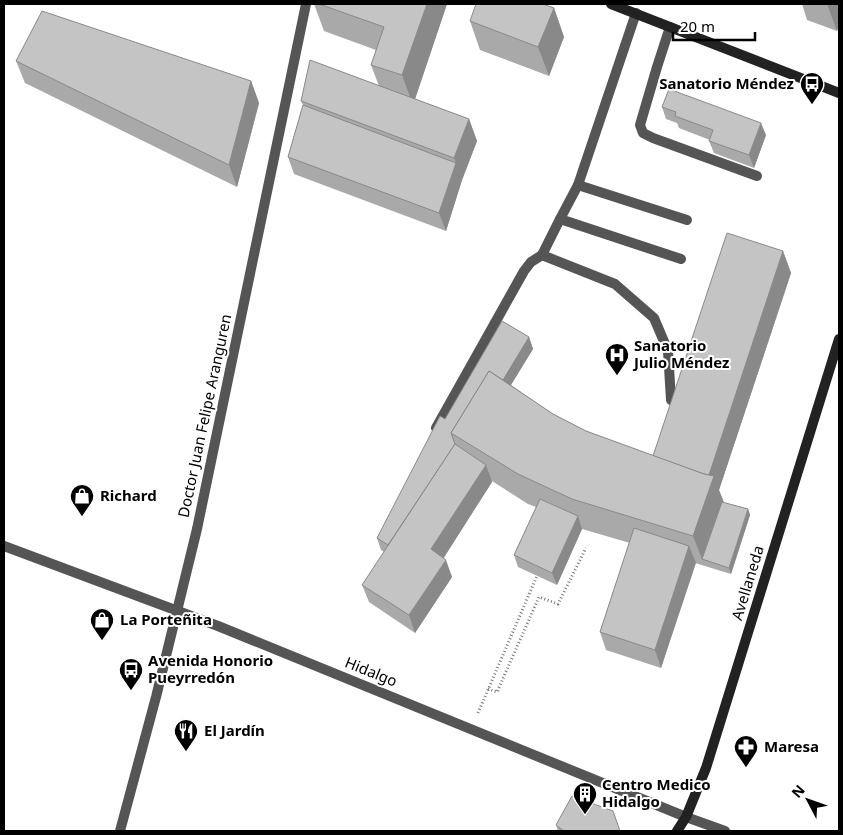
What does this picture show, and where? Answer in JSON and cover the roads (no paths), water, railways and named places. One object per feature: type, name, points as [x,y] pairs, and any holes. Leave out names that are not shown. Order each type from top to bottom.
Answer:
[{"type":"street","name":"Doctor Juan Felipe Aranguren","points":[[120,831],[156,697],[209,473],[306,4]]},
{"type":"street","points":[[611,4],[839,93]]},
{"type":"street","points":[[430,439],[524,271],[531,262],[542,255],[578,186],[636,13]]},
{"type":"street","points":[[670,27],[640,125],[643,133],[757,176]]},
{"type":"street","points":[[578,186],[687,220]]},
{"type":"street","points":[[560,219],[681,259]]},
{"type":"street","points":[[542,255],[615,284],[654,318],[668,351],[671,400]]},
{"type":"street","name":"Avellaneda","points":[[676,831],[686,817],[706,768],[839,339]]},
{"type":"street","name":"Hidalgo","points":[[4,546],[218,626],[686,817],[725,831]]},
{"type":"place","name":"Sanatorio Méndez","points":[[812,105]]},
{"type":"place","name":"Sanatorio Julio Méndez","points":[[617,376]]},
{"type":"place","name":"Richard","points":[[82,517]]},
{"type":"place","name":"La Porteñita","points":[[102,641]]},
{"type":"place","name":"Avenida Honorio Pueyrredón","points":[[131,691]]},
{"type":"place","name":"El Jardín","points":[[186,752]]},
{"type":"place","name":"Maresa","points":[[746,768]]},
{"type":"place","name":"Centro Medico Hidalgo","points":[[585,815]]}]
